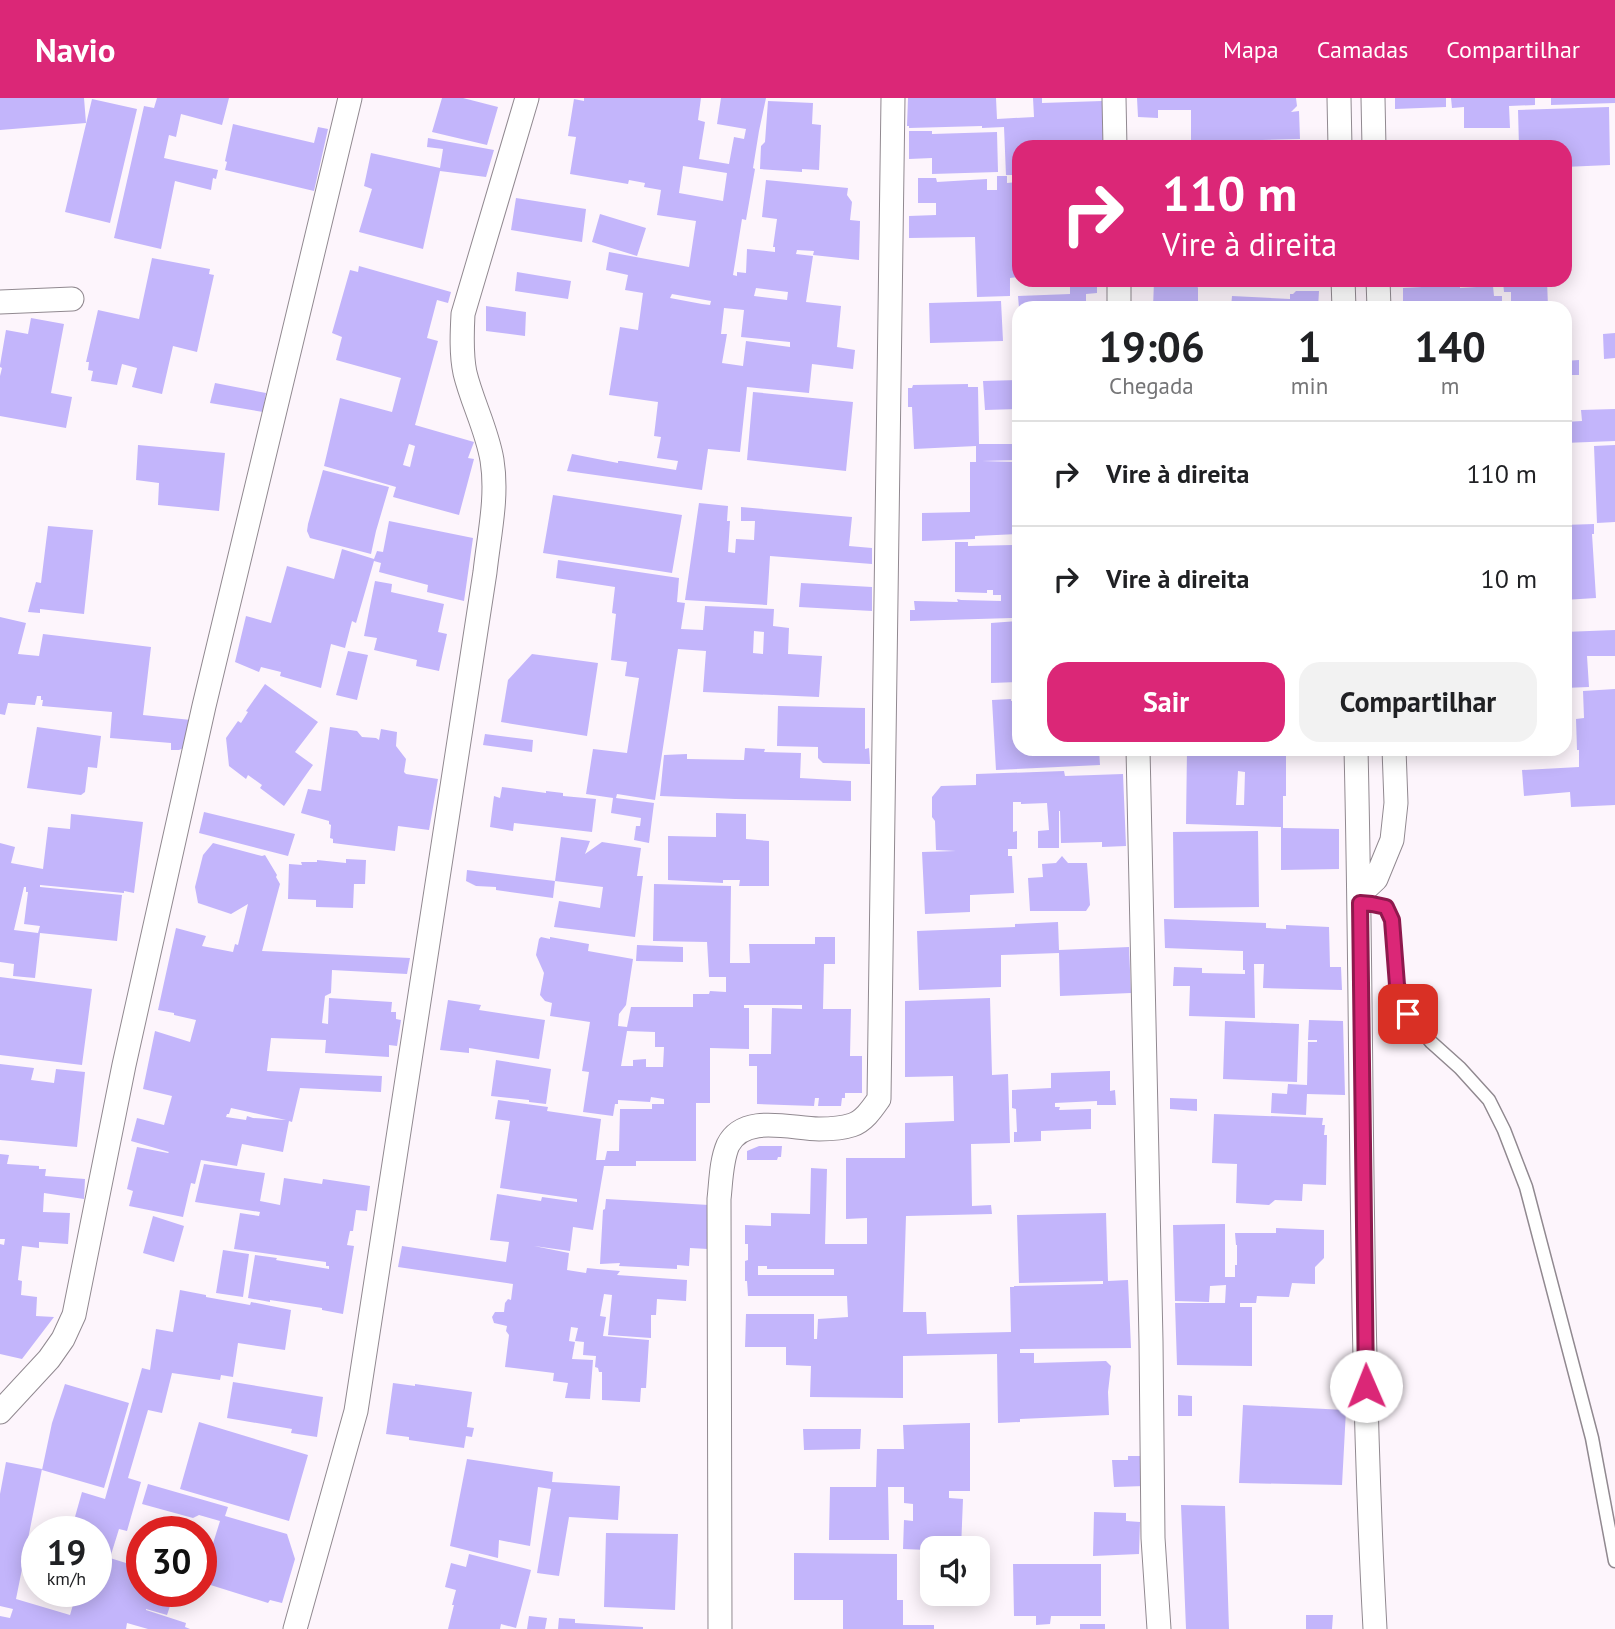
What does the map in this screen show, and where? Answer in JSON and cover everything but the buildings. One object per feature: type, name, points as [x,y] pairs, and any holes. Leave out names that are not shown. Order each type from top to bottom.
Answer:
[{"type":"street","points":[[0,1412],[49,1359],[63,1339],[74,1315],[124,1065],[204,706],[350,98]]},
{"type":"street","points":[[295,1629],[356,1411],[485,572],[494,475],[492,456],[465,371],[461,337],[463,314],[527,98]]},
{"type":"street","points":[[720,1629],[719,1199],[725,1154],[730,1142],[746,1128],[768,1124],[820,1129],[853,1125],[869,1113],[879,1099],[893,98]]},
{"type":"street","points":[[1114,98],[1115,140]]},
{"type":"street","points":[[1339,98],[1340,140]]},
{"type":"street","points":[[1373,98],[1374,140]]},
{"type":"street","points":[[0,302],[72,299]]},
{"type":"street","points":[[1138,756],[1152,1341],[1153,1538],[1159,1629]]},
{"type":"street","points":[[1356,756],[1367,1440],[1375,1629]]},
{"type":"street","points":[[1360,899],[1376,879],[1392,840],[1396,803],[1394,756]]},
{"type":"lane","points":[[1360,899],[1386,907],[1392,920],[1397,985],[1408,1014],[1431,1042],[1460,1068],[1489,1100],[1504,1130],[1526,1188],[1586,1412],[1615,1561]]},
{"type":"route","points":[[1366,1386],[1360,903],[1386,907],[1392,920],[1397,985],[1408,1014]]}]
